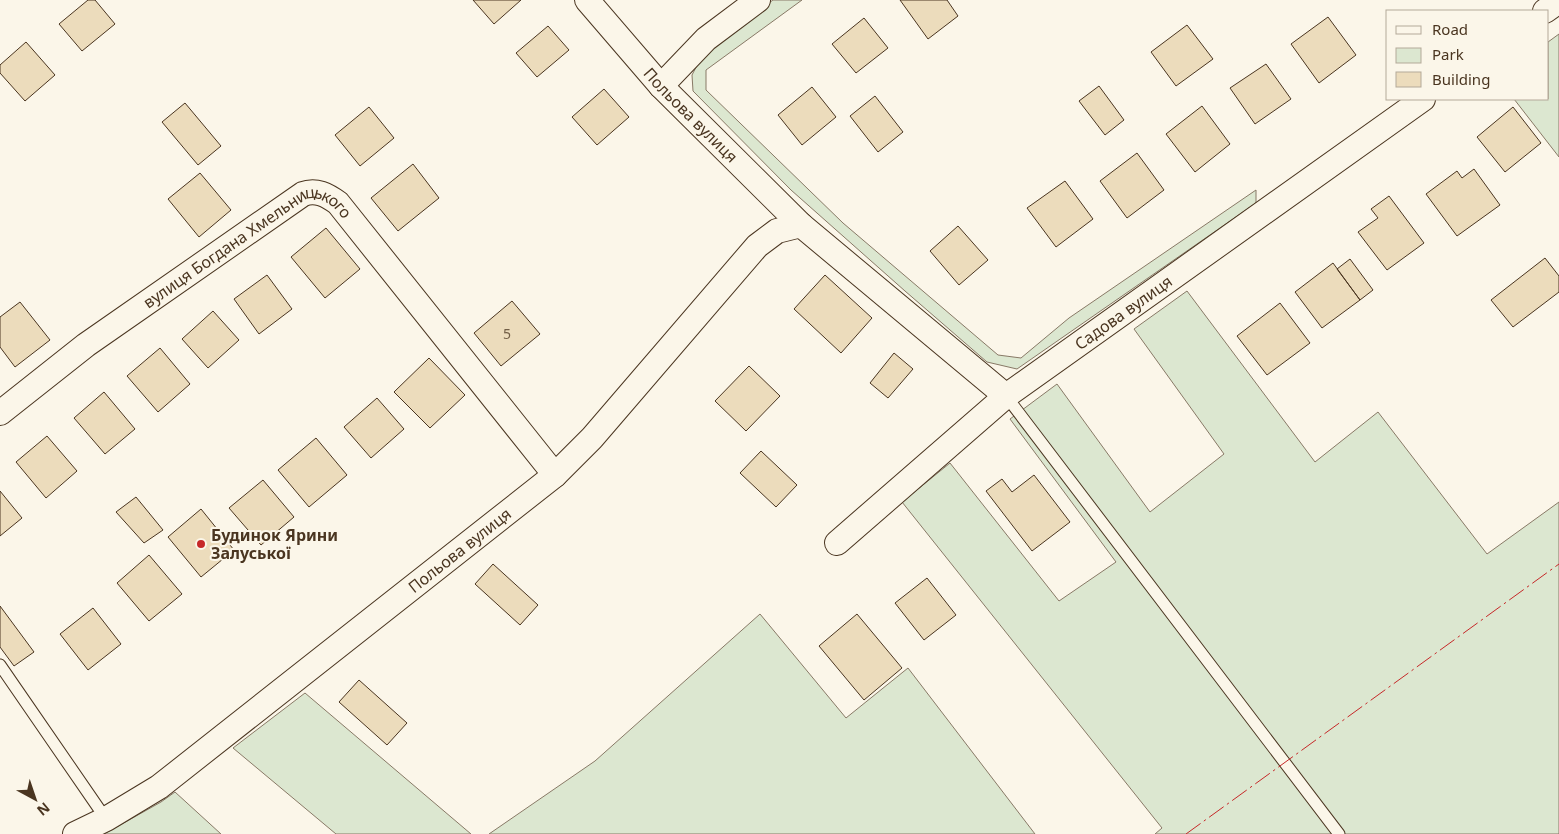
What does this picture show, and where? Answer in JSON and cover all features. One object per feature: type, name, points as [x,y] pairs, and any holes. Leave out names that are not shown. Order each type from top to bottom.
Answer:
[{"type":"street","name":"Польова вулиця","points":[[586,0],[661,86],[802,225],[1006,396]]},
{"type":"street","points":[[661,86],[706,39],[758,0]]},
{"type":"street","points":[[1546,10],[1559,1]]},
{"type":"street","name":"Садова вулиця","points":[[836,543],[1006,396],[1422,100]]},
{"type":"street","name":"вулиця Богдана Хмельницького","points":[[0,412],[94,339],[303,194],[315,191],[329,196],[345,211],[555,475]]},
{"type":"street","name":"Польова вулиця","points":[[75,834],[106,819],[159,787],[555,475],[592,438],[757,246],[777,231],[802,225]]},
{"type":"lane","points":[[1006,396],[1340,834]]},
{"type":"lane","points":[[0,664],[106,819]]},
{"type":"green space","points":[[773,0],[802,0],[706,70],[706,90],[843,223],[998,355],[1021,358],[1069,318],[1256,190],[1256,203],[1017,369],[987,362],[791,190],[693,91],[692,75],[705,50]]},
{"type":"green space","points":[[1559,34],[1559,157],[1515,100],[1549,100],[1549,41]]},
{"type":"green space","points":[[1187,291],[1315,462],[1378,412],[1487,554],[1559,502],[1559,834],[1155,834],[1162,828],[902,502],[950,463],[1059,601],[1116,562],[1010,419],[1057,384],[1150,512],[1224,454],[1134,329]]},
{"type":"green space","points":[[760,614],[846,718],[908,668],[1035,834],[489,834],[595,761]]},
{"type":"green space","points":[[305,693],[471,834],[336,834],[233,748]]},
{"type":"green space","points":[[175,792],[221,834],[104,834],[161,802]]},
{"type":"building","points":[[88,0],[95,0],[115,24],[82,51],[59,24]]},
{"type":"building","points":[[473,0],[521,0],[494,24]]},
{"type":"building","points":[[900,0],[947,0],[958,16],[928,39]]},
{"type":"building","points":[[1328,17],[1356,55],[1319,83],[1291,44]]},
{"type":"building","points":[[864,18],[888,48],[856,73],[832,44]]},
{"type":"building","points":[[1187,25],[1213,59],[1176,86],[1151,52]]},
{"type":"building","points":[[548,26],[569,50],[537,77],[516,53]]},
{"type":"building","points":[[26,42],[55,75],[25,101],[0,73],[0,65]]},
{"type":"building","points":[[1266,64],[1291,99],[1255,124],[1230,88]]},
{"type":"building","points":[[1099,86],[1124,120],[1105,135],[1079,101]]},
{"type":"building","points":[[812,87],[836,117],[802,145],[778,115]]},
{"type":"building","points":[[604,89],[629,117],[597,145],[572,117]]},
{"type":"building","points":[[875,96],[903,132],[878,152],[850,116]]},
{"type":"building","points":[[185,103],[221,146],[198,165],[162,122]]},
{"type":"building","points":[[1202,106],[1230,144],[1195,172],[1166,134]]},
{"type":"building","points":[[369,107],[394,138],[360,166],[335,135]]},
{"type":"building","points":[[1513,107],[1541,143],[1505,172],[1477,137]]},
{"type":"building","points":[[1137,153],[1164,190],[1127,218],[1100,181]]},
{"type":"building","points":[[413,164],[439,198],[398,231],[371,198]]},
{"type":"building","points":[[1474,169],[1500,205],[1457,236],[1426,194],[1457,171],[1462,178]]},
{"type":"building","points":[[200,173],[231,210],[199,237],[168,199]]},
{"type":"building","points":[[1065,181],[1093,219],[1056,247],[1027,208]]},
{"type":"building","points":[[1389,196],[1424,243],[1387,270],[1358,232],[1378,218],[1371,209]]},
{"type":"building","points":[[958,226],[988,260],[959,285],[930,251]]},
{"type":"building","points":[[326,228],[360,269],[325,298],[291,257]]},
{"type":"building","points":[[1545,258],[1559,276],[1559,292],[1513,327],[1491,300]]},
{"type":"building","points":[[1350,259],[1373,290],[1360,300],[1337,269]]},
{"type":"building","points":[[1333,263],[1360,300],[1322,328],[1295,292]]},
{"type":"building","points":[[267,275],[292,309],[259,334],[234,299]]},
{"type":"building","points":[[825,275],[872,318],[841,353],[794,309]]},
{"type":"building","points":[[512,301],[540,334],[501,366],[474,333]]},
{"type":"building","points":[[20,302],[50,340],[15,367],[0,347],[0,317]]},
{"type":"building","points":[[1280,303],[1310,343],[1267,375],[1237,336]]},
{"type":"building","points":[[213,311],[239,340],[208,368],[182,339]]},
{"type":"building","points":[[160,348],[190,384],[158,412],[127,376]]},
{"type":"building","points":[[894,353],[913,369],[888,398],[870,383]]},
{"type":"building","points":[[429,358],[465,395],[430,428],[394,392]]},
{"type":"building","points":[[749,366],[780,396],[746,431],[715,401]]},
{"type":"building","points":[[104,392],[135,429],[105,454],[74,418]]},
{"type":"building","points":[[377,398],[404,429],[371,458],[344,427]]},
{"type":"building","points":[[47,436],[77,471],[46,498],[16,462]]},
{"type":"building","points":[[316,438],[347,475],[309,507],[278,470]]},
{"type":"building","points":[[761,451],[797,485],[776,507],[740,473]]},
{"type":"building","points":[[1034,475],[1070,522],[1032,551],[986,491],[1002,479],[1012,492]]},
{"type":"building","points":[[263,480],[294,517],[261,545],[229,508]]},
{"type":"building","points":[[0,491],[22,518],[0,536]]},
{"type":"building","name":"Будинок Ярини Залуської","points":[[136,497],[163,530],[144,543],[116,512]]},
{"type":"building","name":"Будинок Ярини Залуської","points":[[201,509],[234,550],[201,577],[168,537]]},
{"type":"building","points":[[149,555],[182,594],[149,621],[117,583]]},
{"type":"building","points":[[493,564],[538,605],[520,625],[475,584]]},
{"type":"building","points":[[927,578],[956,615],[924,640],[895,603]]},
{"type":"building","points":[[0,606],[34,652],[14,666],[0,647]]},
{"type":"building","points":[[93,608],[121,644],[88,670],[60,634]]},
{"type":"building","points":[[857,614],[902,668],[864,700],[819,646]]},
{"type":"building","points":[[359,680],[407,723],[387,745],[339,702]]},
{"type":"power","points":[[1186,834],[1559,564]]},
{"type":"place","name":"Будинок Ярини Залуської","points":[[201,544]]}]
